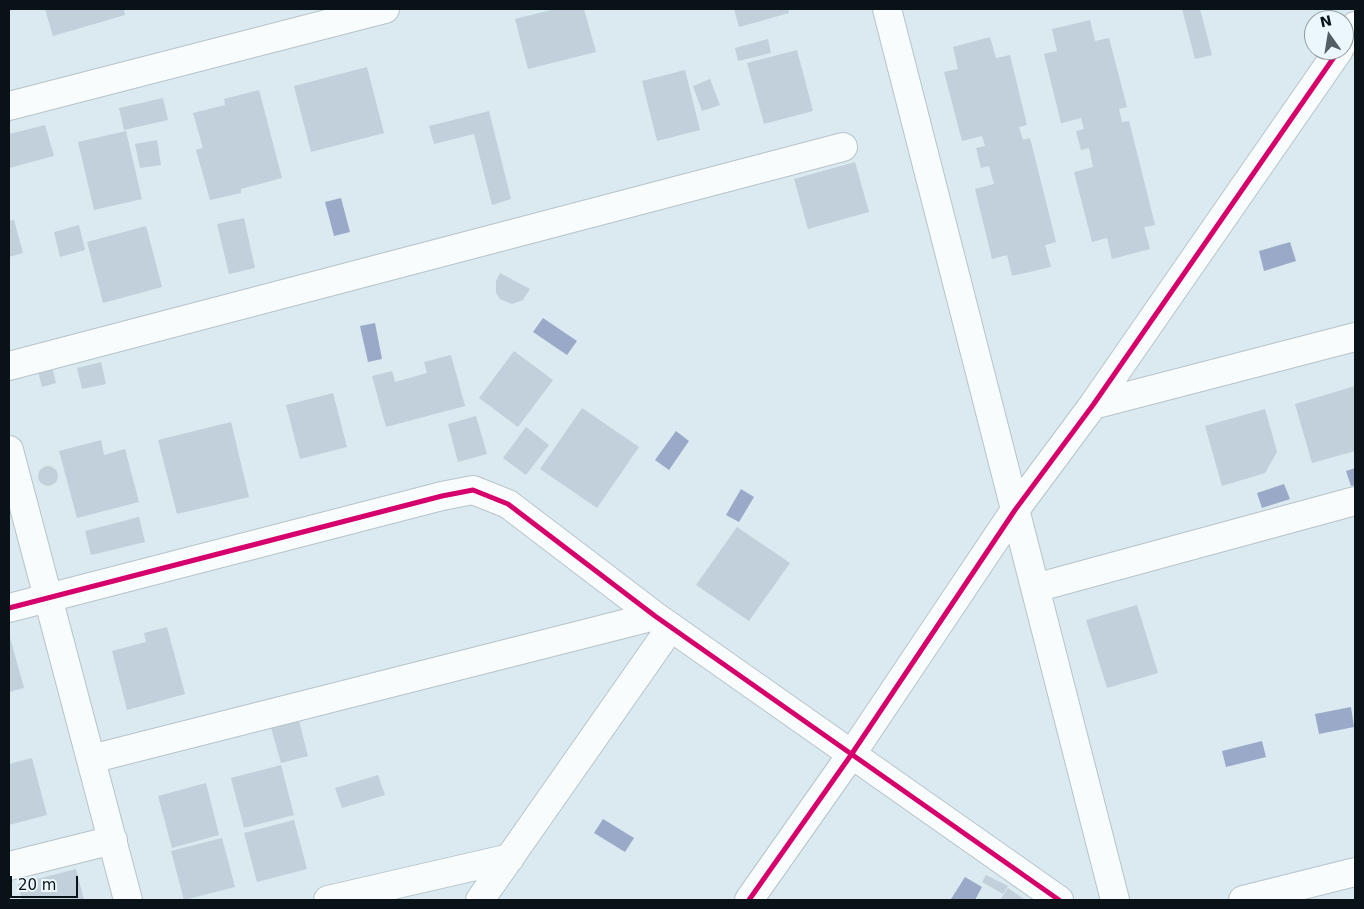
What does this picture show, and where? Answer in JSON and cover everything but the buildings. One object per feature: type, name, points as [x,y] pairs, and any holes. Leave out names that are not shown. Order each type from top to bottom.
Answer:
[{"type":"street","points":[[9,106],[385,9]]},
{"type":"street","points":[[887,9],[1115,900]]},
{"type":"street","points":[[749,900],[851,755],[1015,510],[1093,405],[1332,60]]},
{"type":"street","points":[[9,366],[843,147]]},
{"type":"street","points":[[1093,405],[1355,337]]},
{"type":"street","points":[[9,450],[128,900]]},
{"type":"street","points":[[9,608],[442,496],[474,490],[508,504],[663,622],[1059,900]]},
{"type":"street","points":[[1035,588],[1355,501]]},
{"type":"street","points":[[91,759],[663,622]]},
{"type":"street","points":[[480,900],[510,858],[663,622]]},
{"type":"street","points":[[9,866],[113,840]]},
{"type":"street","points":[[328,900],[510,858]]},
{"type":"street","points":[[1243,900],[1355,872]]},
{"type":"water","points":[[341,198],[350,232],[334,236],[325,202]]},
{"type":"water","points":[[1290,242],[1296,261],[1264,271],[1259,251]]},
{"type":"water","points":[[543,318],[577,341],[567,355],[533,332]]},
{"type":"water","points":[[375,323],[382,359],[368,362],[360,326]]},
{"type":"water","points":[[676,431],[689,441],[669,470],[655,460]]},
{"type":"water","points":[[1355,468],[1355,485],[1351,486],[1346,471]]},
{"type":"water","points":[[1284,484],[1290,499],[1262,508],[1257,493]]},
{"type":"water","points":[[741,489],[754,497],[739,522],[726,515]]},
{"type":"water","points":[[1351,707],[1354,727],[1319,734],[1315,714]]},
{"type":"water","points":[[1262,741],[1266,757],[1226,767],[1222,751]]},
{"type":"water","points":[[603,819],[634,838],[625,852],[594,833]]},
{"type":"water","points":[[965,877],[982,887],[975,900],[951,899]]},
{"type":"cycle path","points":[[749,900],[851,755],[1015,510],[1093,405],[1332,60]]},
{"type":"cycle path","points":[[9,608],[442,496],[473,490],[508,504],[655,616],[1059,900]]}]
